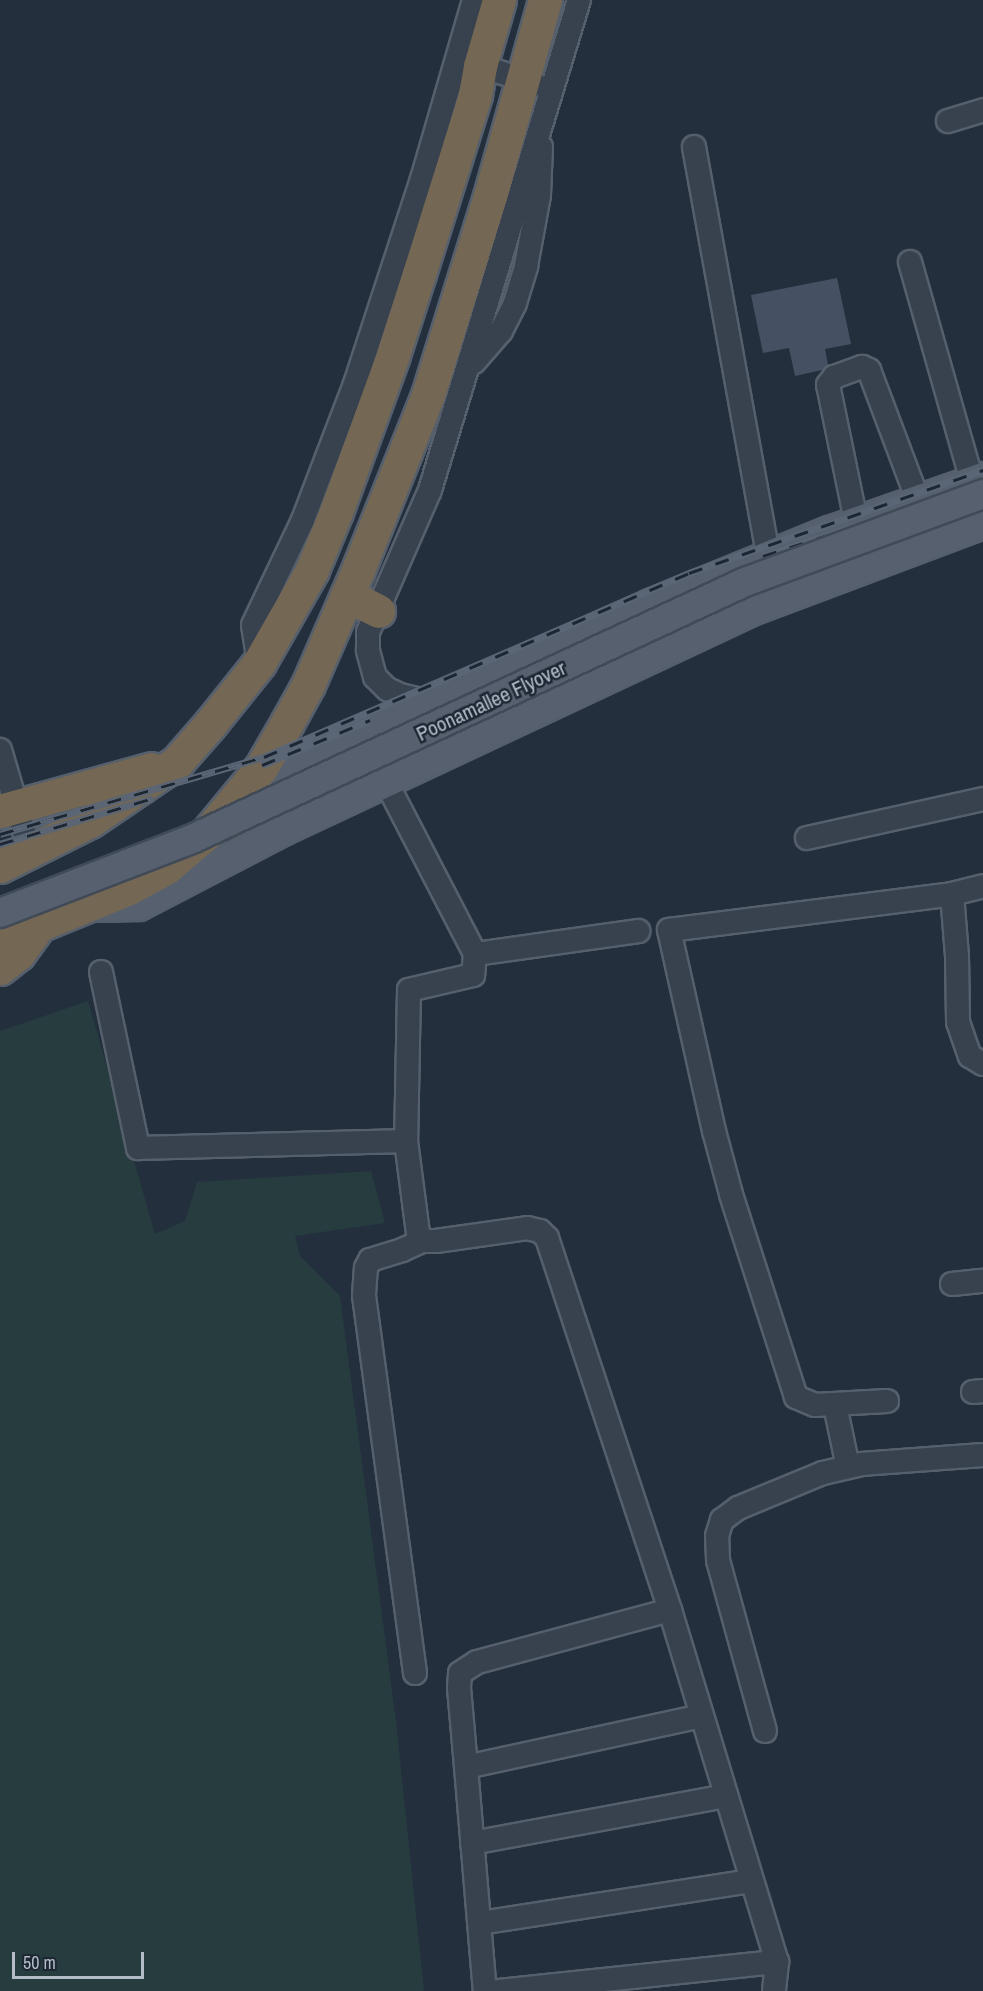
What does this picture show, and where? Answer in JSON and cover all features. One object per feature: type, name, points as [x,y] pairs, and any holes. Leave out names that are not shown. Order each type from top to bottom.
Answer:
[{"type":"highway","points":[[0,866],[90,821],[177,762],[259,663],[312,570],[336,512],[399,335],[475,95],[469,62],[499,0]]},
{"type":"highway","points":[[0,941],[129,888],[166,868],[208,832],[261,768],[308,685],[347,596],[428,395],[490,196],[536,85],[544,0]]},
{"type":"highway","points":[[347,596],[378,611]]},
{"type":"highway","points":[[8,808],[177,762]]},
{"type":"highway","points":[[0,968],[18,954],[39,925]]},
{"type":"main road","points":[[288,829],[273,792],[278,780],[293,766],[650,604],[917,498],[979,484]]},
{"type":"main road","name":"Poonamallee Flyover","points":[[0,913],[204,834],[746,582],[979,484]]},
{"type":"main road","points":[[80,908],[139,906],[288,829],[752,611],[983,524]]},
{"type":"street","points":[[474,0],[469,62],[536,85]]},
{"type":"street","points":[[430,702],[400,695],[387,689],[375,677],[368,650],[368,632],[430,490],[468,369],[542,119],[536,85],[579,0]]},
{"type":"street","points":[[948,121],[983,110]]},
{"type":"street","points":[[693,147],[768,556]]},
{"type":"street","points":[[909,262],[979,484]]},
{"type":"street","points":[[856,521],[828,385],[829,380],[843,374],[862,367],[869,370],[917,498]]},
{"type":"street","points":[[0,750],[8,808],[30,852]]},
{"type":"street","points":[[386,782],[475,954],[473,975],[409,990],[406,1141],[417,1233],[422,1241]]},
{"type":"street","points":[[807,838],[983,799]]},
{"type":"street","points":[[887,1401],[815,1405],[796,1397],[728,1183],[669,930],[952,894],[983,886]]},
{"type":"street","points":[[952,894],[957,956],[958,1022],[970,1056],[983,1064]]},
{"type":"street","points":[[475,954],[638,931]]},
{"type":"street","points":[[101,972],[138,1148],[406,1141]]},
{"type":"street","points":[[415,1673],[364,1295],[366,1268],[370,1260],[422,1241],[527,1228],[540,1231],[547,1238],[670,1610],[777,1962],[774,1991]]},
{"type":"street","points":[[952,1284],[983,1281]]},
{"type":"street","points":[[835,1405],[848,1467]]},
{"type":"street","points":[[765,1731],[718,1560],[717,1536],[722,1520],[738,1508],[823,1473],[848,1467],[983,1455]]},
{"type":"street","points":[[485,1991],[459,1688],[460,1673],[477,1662],[670,1610]]},
{"type":"street","points":[[466,1767],[702,1716]]},
{"type":"street","points":[[472,1843],[726,1796]]},
{"type":"street","points":[[480,1923],[752,1881]]},
{"type":"street","points":[[500,1991],[777,1962]]},
{"type":"green space","points":[[88,1001],[155,1234],[185,1221],[197,1182],[371,1171],[385,1223],[295,1236],[300,1256],[340,1296],[396,1721],[424,1991],[0,1991],[0,1031]]},
{"type":"building","points":[[837,278],[851,344],[825,349],[828,365],[822,370],[795,376],[789,348],[763,353],[751,295]]},
{"type":"railway","points":[[0,834],[264,757],[689,573],[983,470]]},
{"type":"railway","points":[[763,556],[983,485]]},
{"type":"railway","points":[[262,765],[370,720]]},
{"type":"railway","points":[[0,844],[153,798]]}]
